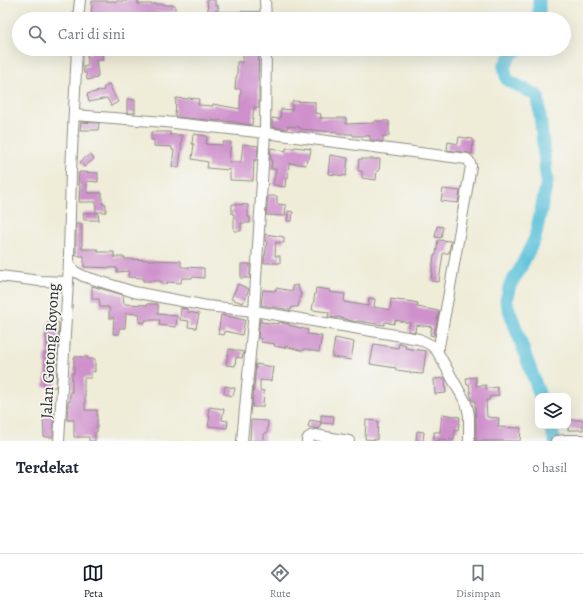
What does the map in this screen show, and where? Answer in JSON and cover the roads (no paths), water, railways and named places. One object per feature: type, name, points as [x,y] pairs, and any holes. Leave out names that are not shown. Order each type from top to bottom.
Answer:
[{"type":"street","points":[[79,12],[80,0]]},
{"type":"street","points":[[265,0],[266,12]]},
{"type":"street","name":"Jalan Gotong Royong","points":[[59,441],[69,263],[71,172],[77,56]]},
{"type":"street","points":[[242,441],[254,311],[265,133],[266,56]]},
{"type":"street","points":[[74,115],[164,122],[265,133],[467,159],[471,166],[437,351]]},
{"type":"street","points":[[69,263],[74,271],[83,276],[134,292],[207,306],[254,311],[410,337],[426,342],[437,351],[466,403],[469,416],[469,441]]},
{"type":"street","points":[[0,276],[40,281],[68,282]]},
{"type":"street","points":[[307,441],[308,438],[316,435],[349,441]]},
{"type":"street","points":[[556,441],[583,440]]},
{"type":"waterway","points":[[539,0],[539,12]]},
{"type":"waterway","points":[[511,56],[504,66],[507,80],[538,96],[547,182],[535,238],[519,271],[510,285],[506,301],[539,393]]},
{"type":"waterway","points":[[551,429],[555,441]]}]
